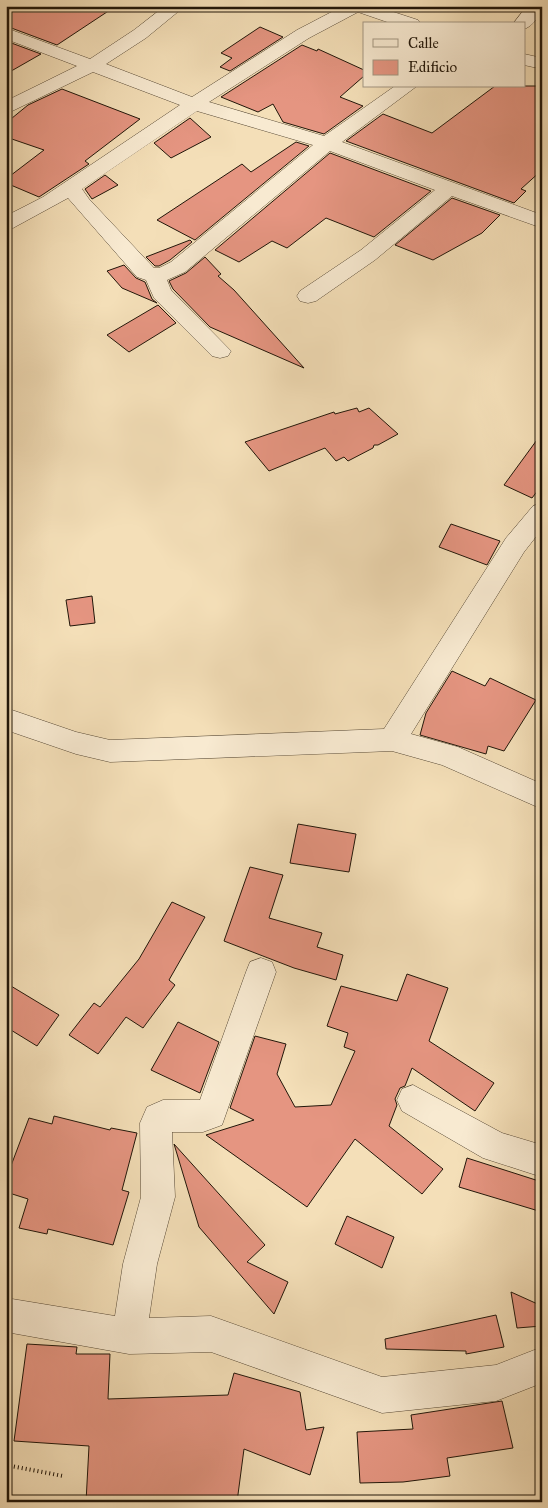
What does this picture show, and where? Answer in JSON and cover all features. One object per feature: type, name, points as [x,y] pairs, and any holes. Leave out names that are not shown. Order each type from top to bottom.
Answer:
[{"type":"street","points":[[6,108],[93,65],[140,34],[176,6]]},
{"type":"street","points":[[6,224],[50,201],[194,104],[303,34],[356,6],[406,22]]},
{"type":"street","points":[[524,22],[537,6]]},
{"type":"street","points":[[6,33],[194,104],[327,143],[542,222]]},
{"type":"street","points":[[526,60],[542,64]]},
{"type":"street","points":[[71,187],[82,204],[144,272],[155,277],[164,275],[178,267],[327,143],[405,88]]},
{"type":"street","points":[[308,296],[368,255],[450,188]]},
{"type":"street","points":[[155,277],[162,293],[220,351]]},
{"type":"street","points":[[392,740],[515,545],[542,512]]},
{"type":"street","points":[[6,719],[76,743],[110,750],[392,740],[448,755],[542,797]]},
{"type":"street","points":[[130,1336],[140,1264],[158,1198],[156,1123],[164,1116],[203,1116],[211,1114],[261,972]]},
{"type":"street","points":[[413,1100],[495,1147],[542,1161]]},
{"type":"street","points":[[6,1315],[130,1336],[211,1334],[382,1396],[496,1382],[542,1365]]},
{"type":"path","points":[[6,1465],[63,1476]]},
{"type":"building","points":[[6,6],[116,6],[57,45],[6,26]]},
{"type":"building","points":[[260,27],[283,37],[230,71],[220,67],[232,58],[221,53]]},
{"type":"building","points":[[6,41],[41,54],[6,74]]},
{"type":"building","points":[[302,45],[317,51],[318,49],[363,70],[363,77],[340,97],[363,106],[324,134],[283,122],[273,104],[258,112],[221,97]]},
{"type":"building","points":[[542,86],[542,170],[521,189],[526,191],[514,203],[346,141],[383,114],[432,133],[492,88]]},
{"type":"building","points":[[62,89],[140,119],[85,161],[89,164],[39,197],[6,183],[6,179],[44,150],[6,137],[6,123],[28,105]]},
{"type":"building","points":[[190,118],[211,137],[171,158],[154,143]]},
{"type":"building","points":[[296,142],[309,146],[195,240],[157,220],[242,164],[251,172]]},
{"type":"building","points":[[330,153],[431,191],[374,237],[326,218],[287,248],[272,241],[239,262],[215,250]]},
{"type":"building","points":[[105,175],[118,185],[92,199],[85,189]]},
{"type":"building","points":[[452,198],[500,215],[482,233],[433,260],[395,245]]},
{"type":"building","points":[[190,240],[192,242],[170,260],[159,266],[155,266],[146,257]]},
{"type":"building","points":[[205,257],[221,274],[218,276],[234,290],[304,368],[210,327],[173,289],[169,281],[186,273]]},
{"type":"building","points":[[124,265],[136,278],[145,282],[152,299],[157,303],[122,288],[107,271]]},
{"type":"building","points":[[158,305],[176,323],[129,352],[107,335]]},
{"type":"building","points":[[357,408],[359,412],[369,408],[398,434],[378,445],[374,445],[373,448],[348,461],[344,457],[336,461],[325,448],[269,471],[245,442],[334,412],[335,414]]},
{"type":"building","points":[[542,433],[542,485],[532,498],[504,485]]},
{"type":"building","points":[[451,524],[500,541],[487,565],[439,547]]},
{"type":"building","points":[[92,596],[95,623],[70,626],[66,600]]},
{"type":"building","points":[[452,671],[485,686],[490,678],[536,700],[504,751],[488,746],[486,754],[420,735],[426,713]]},
{"type":"building","points":[[298,824],[356,834],[349,872],[290,863]]},
{"type":"building","points":[[250,867],[283,875],[269,918],[322,933],[317,947],[343,955],[336,980],[294,968],[224,941]]},
{"type":"building","points":[[172,902],[205,917],[169,980],[175,985],[143,1028],[126,1017],[98,1054],[69,1035],[94,1003],[100,1007],[139,959]]},
{"type":"building","points":[[407,974],[448,988],[429,1041],[494,1083],[475,1111],[412,1068],[405,1086],[400,1088],[395,1099],[397,1105],[389,1126],[443,1169],[422,1194],[355,1139],[307,1207],[206,1135],[254,1120],[230,1108],[255,1036],[286,1044],[277,1074],[295,1107],[331,1105],[355,1051],[344,1047],[348,1033],[327,1026],[341,986],[397,1001]]},
{"type":"building","points":[[6,983],[59,1015],[37,1046],[6,1027]]},
{"type":"building","points":[[178,1022],[219,1042],[200,1093],[151,1070]]},
{"type":"building","points":[[54,1116],[110,1130],[111,1128],[137,1133],[122,1190],[129,1192],[113,1245],[48,1229],[47,1234],[19,1228],[28,1199],[6,1192],[6,1179],[29,1118],[52,1124]]},
{"type":"building","points":[[174,1144],[265,1245],[247,1262],[288,1282],[274,1314],[199,1227]]},
{"type":"building","points":[[467,1158],[542,1182],[542,1212],[459,1187]]},
{"type":"building","points":[[347,1216],[394,1237],[382,1268],[335,1244]]},
{"type":"building","points":[[511,1292],[542,1306],[542,1326],[517,1328]]},
{"type":"building","points":[[496,1315],[504,1347],[466,1354],[466,1351],[386,1349],[385,1339]]},
{"type":"building","points":[[27,1344],[77,1347],[76,1354],[110,1354],[108,1399],[228,1395],[234,1373],[300,1392],[306,1430],[324,1427],[310,1475],[244,1449],[237,1502],[86,1502],[89,1446],[14,1441]]},
{"type":"building","points":[[502,1401],[513,1448],[447,1458],[450,1476],[403,1482],[360,1483],[357,1432],[413,1429],[411,1415]]}]
